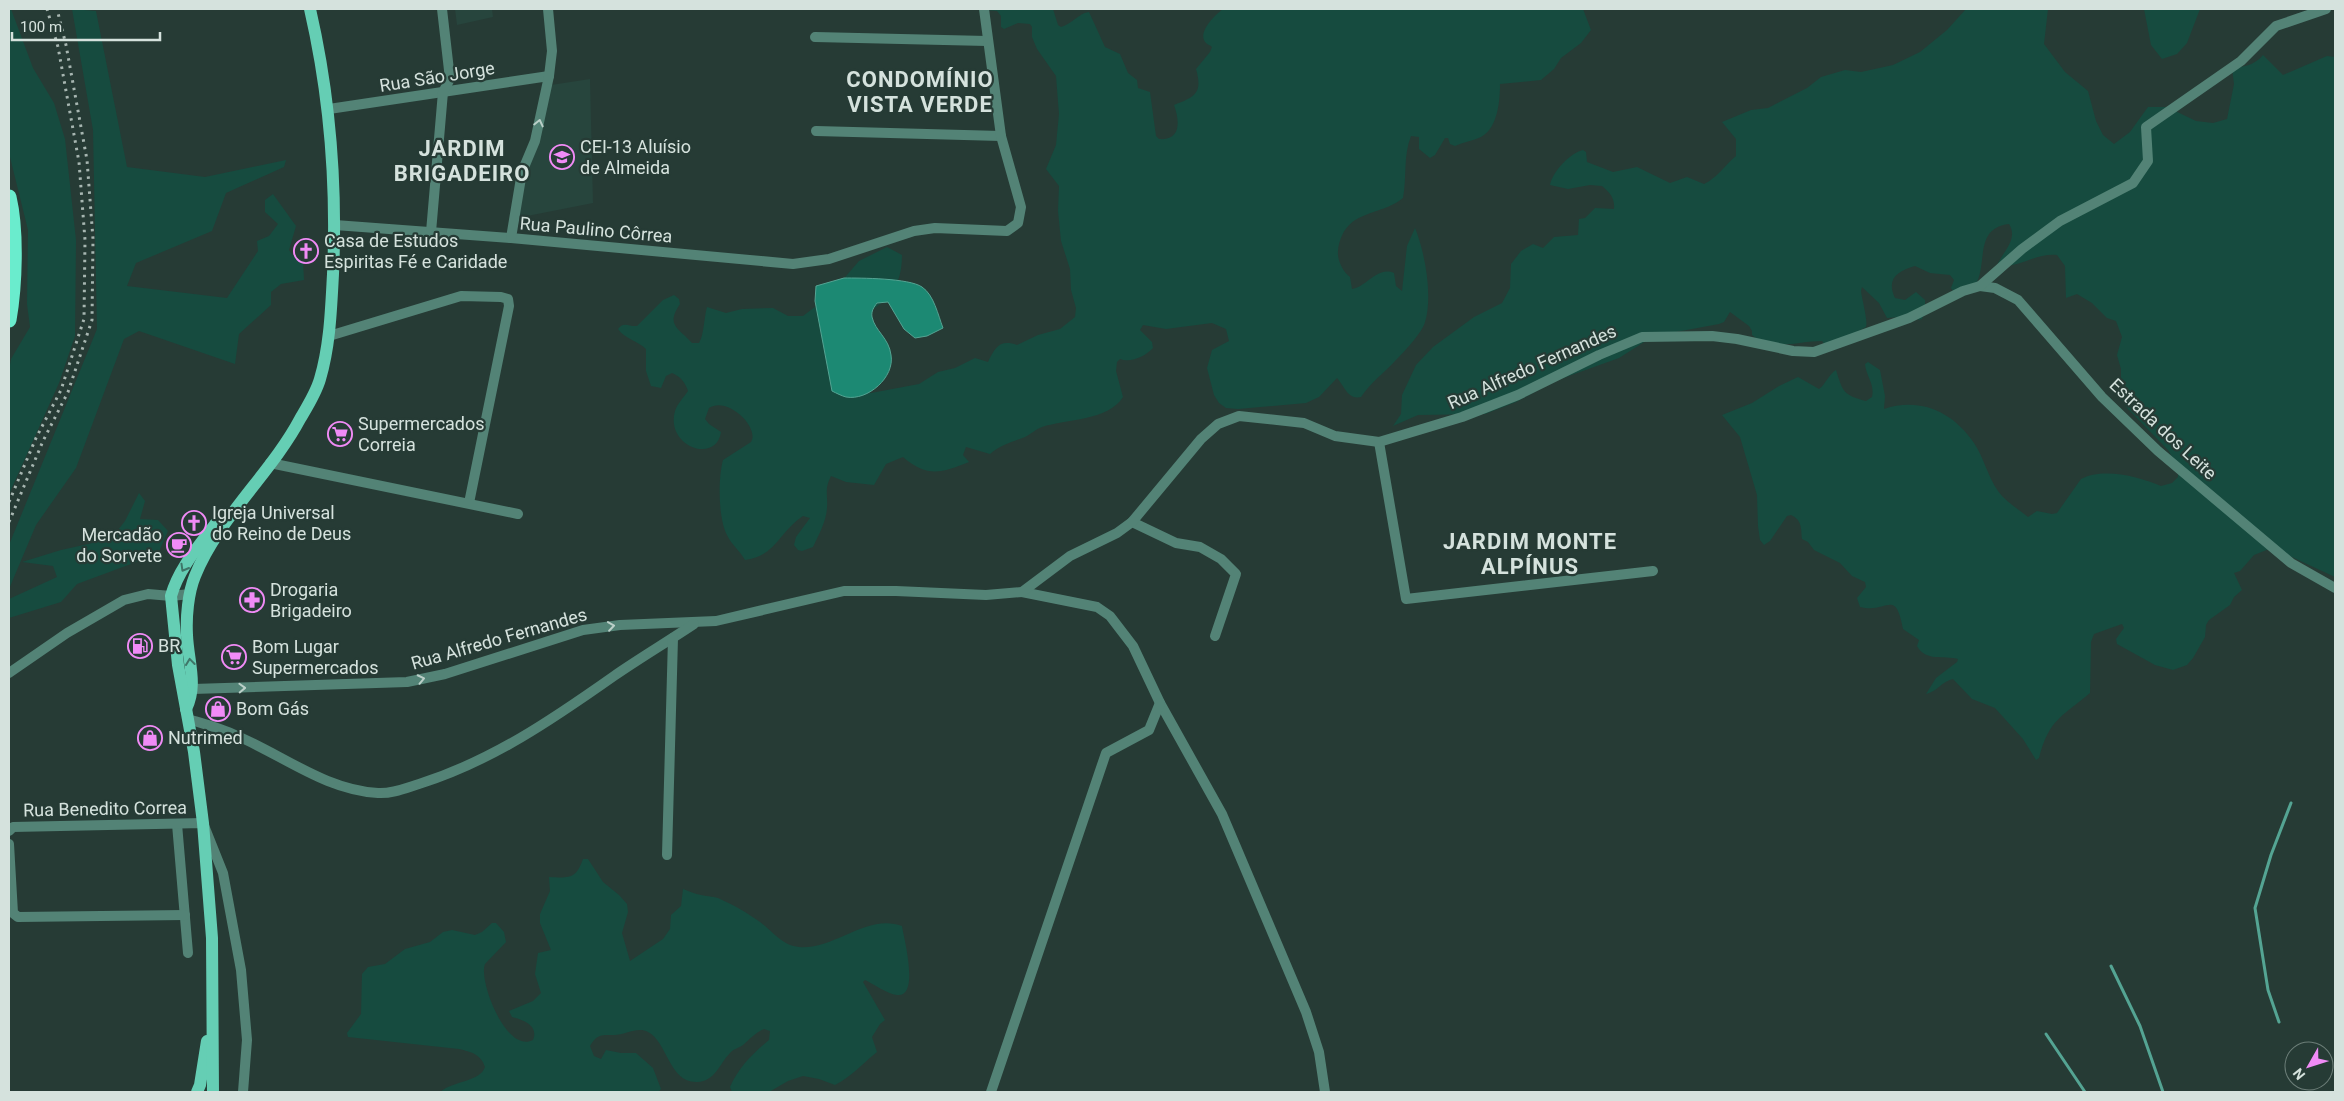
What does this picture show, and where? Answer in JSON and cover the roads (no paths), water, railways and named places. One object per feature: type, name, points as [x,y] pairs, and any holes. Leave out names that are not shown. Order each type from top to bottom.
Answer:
[{"type":"highway","points":[[9,197],[13,252],[12,303],[9,320]]},
{"type":"main road","points":[[188,714],[193,689],[187,635],[190,594],[194,577],[215,540],[299,422],[320,380],[329,336],[335,225],[329,109],[322,61],[310,9]]},
{"type":"main road","points":[[213,1092],[212,938],[204,823],[188,714],[178,665],[171,596],[174,586],[187,563],[221,516],[270,464]]},
{"type":"main road","points":[[196,1092],[200,1085],[213,1004]]},
{"type":"street","points":[[431,232],[443,92],[450,79],[442,9]]},
{"type":"street","points":[[511,238],[522,172],[535,141],[549,76],[552,51],[548,9]]},
{"type":"street","name":"Rua Paulino Côrrea","points":[[335,225],[511,238],[794,264],[829,259],[914,231],[935,228],[1007,231],[1018,222],[1021,207],[1002,136],[984,9]]},
{"type":"street","name":"Rua Alfredo Fernandes","points":[[193,689],[407,682],[445,674],[583,630],[620,625],[694,624],[716,621],[844,591],[986,595],[1022,592],[1070,556],[1117,533],[1132,522],[1201,439],[1218,424],[1239,416],[1304,423],[1334,436],[1379,442],[1462,417],[1518,395],[1599,355],[1642,337],[1712,336],[1737,339],[1793,351],[1814,352],[1909,318],[1963,291],[1980,286],[2022,249],[2060,221],[2133,183],[2148,161],[2146,126],[2241,61],[2276,26],[2326,9]]},
{"type":"street","points":[[816,37],[988,41]]},
{"type":"street","name":"Rua São Jorge","points":[[329,109],[549,76]]},
{"type":"street","points":[[816,131],[1002,136]]},
{"type":"street","name":"Estrada dos Leite","points":[[1980,286],[1995,288],[2018,300],[2102,397],[2158,451],[2291,563],[2335,588]]},
{"type":"street","points":[[329,336],[461,296],[501,297],[508,299],[509,306],[469,503]]},
{"type":"street","points":[[1379,442],[1406,600],[1653,571]]},
{"type":"street","points":[[270,464],[518,514]]},
{"type":"street","points":[[1132,522],[1176,543],[1200,547],[1221,559],[1236,574],[1215,636]]},
{"type":"street","points":[[1022,592],[1097,607],[1110,616],[1133,646],[1160,703],[1222,814],[1306,1012],[1319,1052],[1325,1092]]},
{"type":"street","points":[[9,673],[89,620],[124,600],[148,594],[171,596],[190,594]]},
{"type":"street","points":[[188,714],[236,735],[281,760],[336,784],[379,793],[389,792],[459,770],[498,751],[572,708],[615,676],[694,624]]},
{"type":"street","points":[[667,855],[673,638]]},
{"type":"street","points":[[991,1092],[1106,753],[1150,730],[1160,703]]},
{"type":"street","points":[[204,823],[223,874],[241,970],[247,1040],[243,1092]]},
{"type":"street","name":"Rua Benedito Correa","points":[[9,831],[13,827],[204,823]]},
{"type":"street","points":[[177,824],[188,953]]},
{"type":"street","points":[[9,844],[13,913],[18,917],[185,915]]},
{"type":"waterway","points":[[2279,1022],[2268,990],[2255,908],[2271,855],[2291,803]]},
{"type":"waterway","points":[[2111,966],[2140,1026],[2163,1092]]},
{"type":"waterway","points":[[2046,1034],[2085,1092]]},
{"type":"railway","points":[[9,502],[36,438],[61,390],[84,319],[85,240],[79,162],[58,47],[47,9]]},
{"type":"railway","points":[[9,522],[43,441],[68,392],[92,320],[93,239],[87,160],[66,45],[57,9]]},
{"type":"place","name":"CEI-13 Aluísio de Almeida","points":[[562,157]]},
{"type":"place","name":"Casa de Estudos Espiritas Fé e Caridade","points":[[306,251]]},
{"type":"place","name":"Supermercados Correia","points":[[340,434]]},
{"type":"place","name":"Igreja Universal do Reino de Deus","points":[[194,523]]},
{"type":"place","name":"Mercadão do Sorvete","points":[[179,545]]},
{"type":"place","name":"Drogaria Brigadeiro","points":[[252,600]]},
{"type":"place","name":"BR","points":[[140,646]]},
{"type":"place","name":"Bom Lugar Supermercados","points":[[234,657]]},
{"type":"place","name":"Bom Gás","points":[[218,709]]},
{"type":"place","name":"Nutrimed","points":[[150,738]]},
{"type":"district","name":"CONDOMÍNIO VISTA VERDE","points":[[920,92]]},
{"type":"district","name":"JARDIM BRIGADEIRO","points":[[462,160]]},
{"type":"district","name":"JARDIM MONTE ALPÍNUS","points":[[1530,554]]}]
